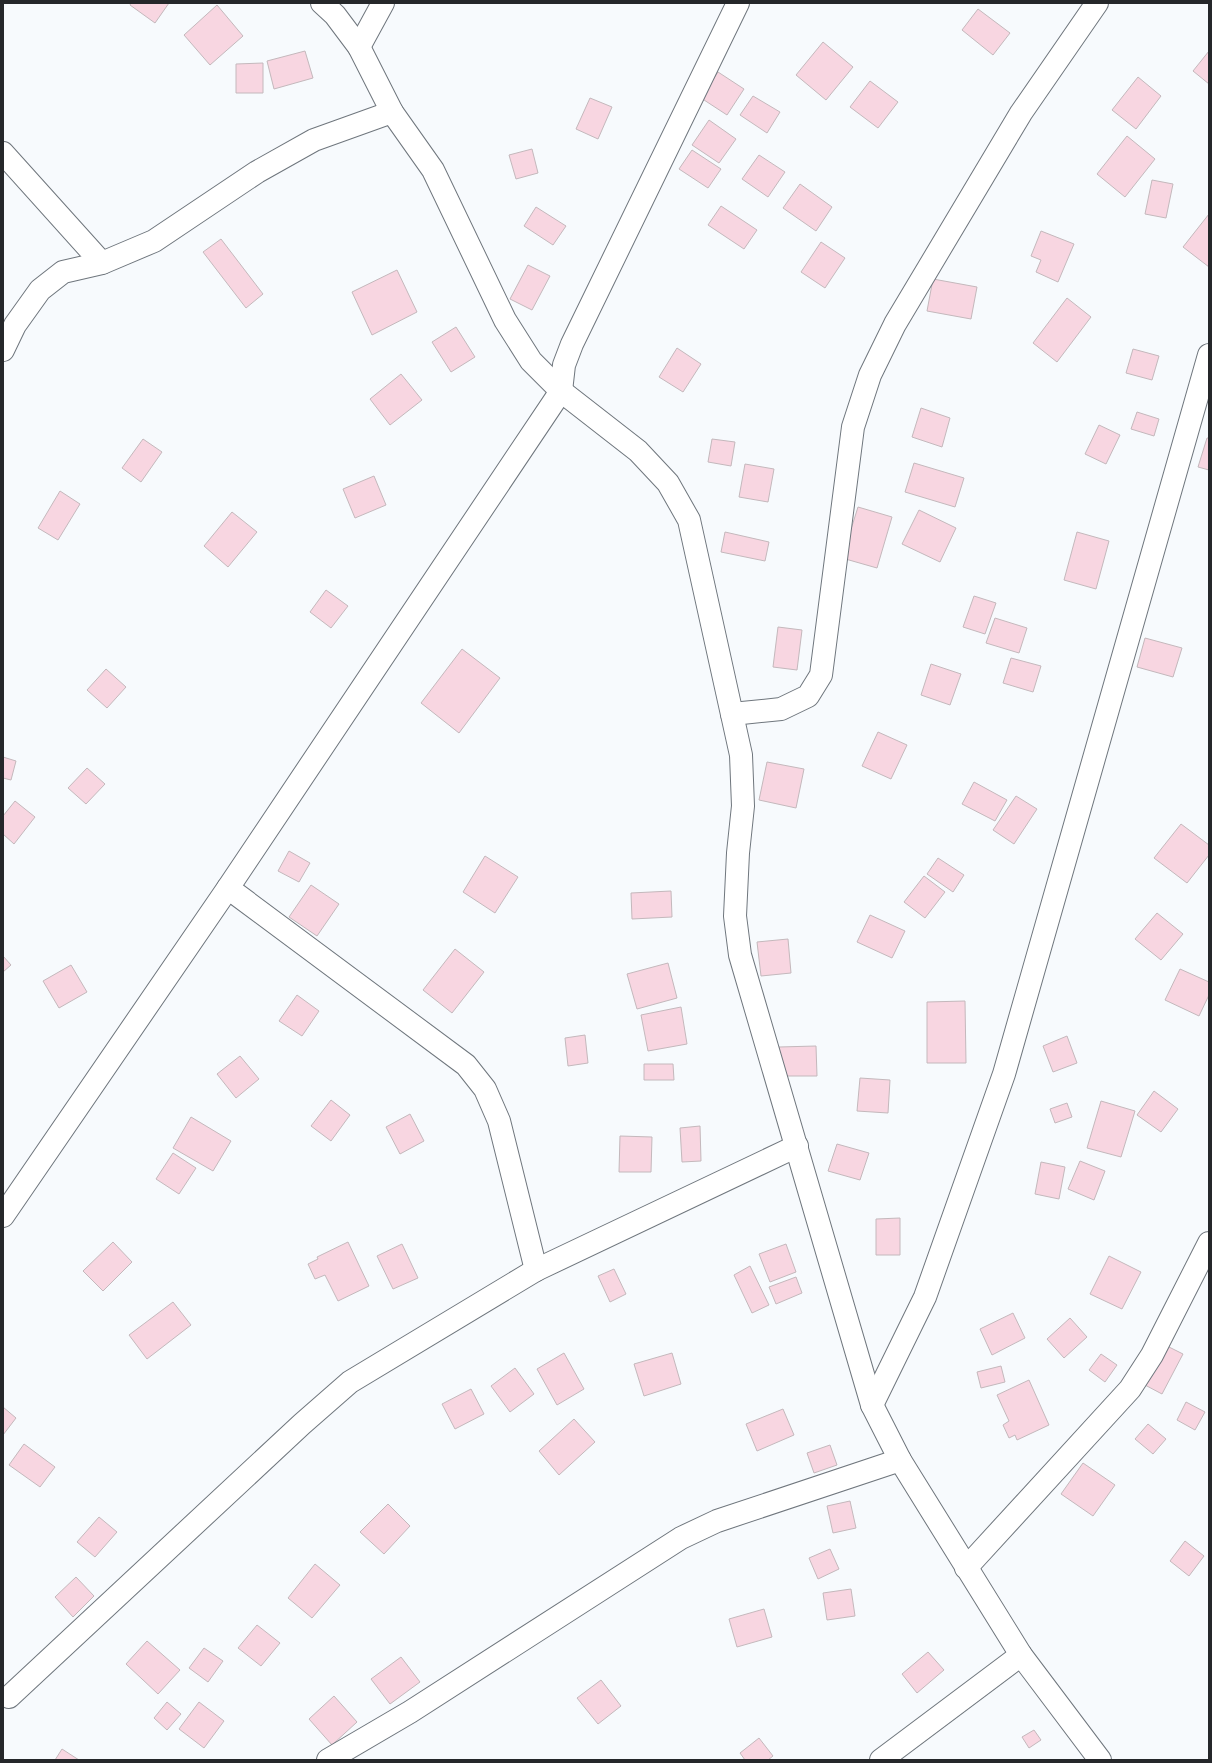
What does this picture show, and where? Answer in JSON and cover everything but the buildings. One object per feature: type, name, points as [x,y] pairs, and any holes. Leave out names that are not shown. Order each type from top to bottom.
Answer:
[{"type":"street","points":[[322,3],[335,15],[359,47],[392,112],[432,170],[505,320],[532,361],[562,391],[638,451],[668,483],[689,520],[741,755],[743,806],[738,853],[735,916],[740,955],[872,1405],[900,1460],[1021,1655],[1100,1760]]},
{"type":"street","points":[[359,47],[383,3]]},
{"type":"street","points":[[3,1216],[228,888],[562,391],[564,365],[572,344],[738,3]]},
{"type":"street","points":[[732,714],[780,709],[808,696],[821,675],[853,427],[870,375],[895,324],[1022,113],[1097,3]]},
{"type":"street","points":[[3,350],[15,325],[40,290],[64,272],[102,264],[154,241],[257,172],[314,140],[392,112]]},
{"type":"street","points":[[3,153],[102,264]]},
{"type":"street","points":[[872,1405],[925,1297],[1004,1074],[1209,355]]},
{"type":"street","points":[[228,888],[466,1065],[485,1088],[499,1121],[536,1270]]},
{"type":"street","points":[[9,1697],[302,1424],[350,1382],[536,1270],[797,1146]]},
{"type":"street","points":[[966,1568],[1130,1389],[1152,1356],[1209,1243]]},
{"type":"street","points":[[328,1760],[410,1712],[681,1538],[716,1521],[900,1460]]},
{"type":"street","points":[[880,1760],[1021,1655]]}]
